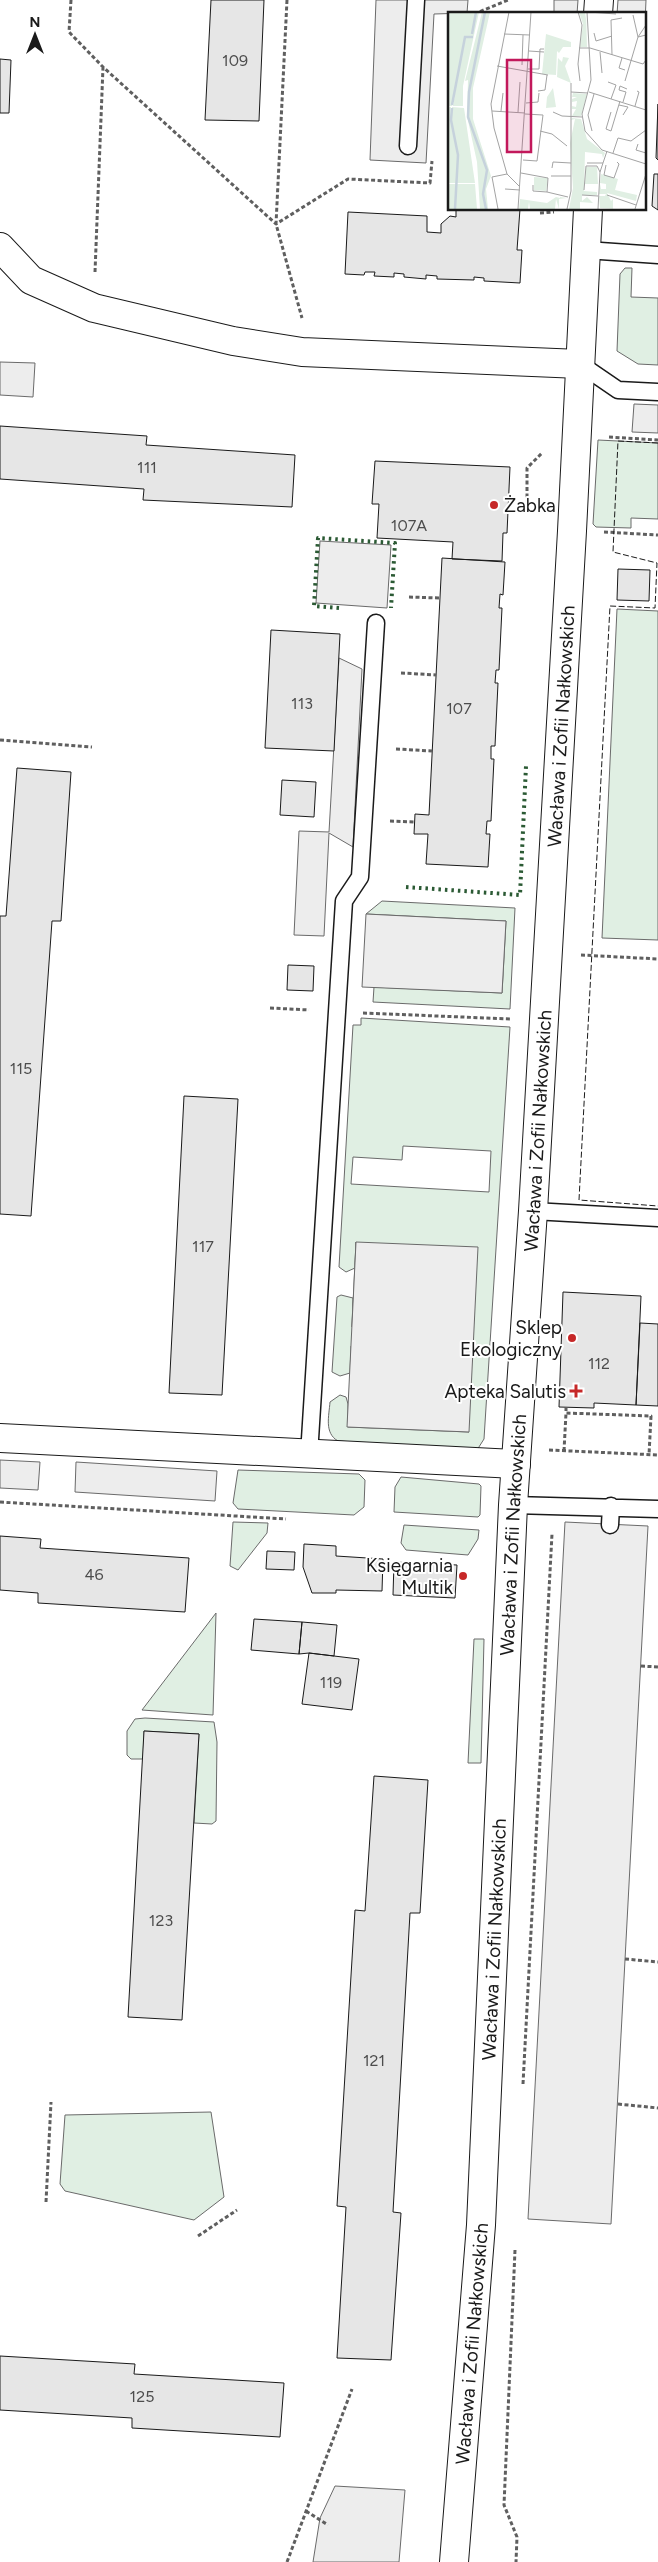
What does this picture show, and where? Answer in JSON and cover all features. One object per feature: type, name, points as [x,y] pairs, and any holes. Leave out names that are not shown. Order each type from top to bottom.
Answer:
[{"type":"street","name":"Wacława i Zofii Nałkowskich","points":[[454,2562],[481,2225],[513,1505],[533,1211],[572,531],[588,210]]},
{"type":"street","points":[[0,247],[30,280],[94,308],[233,341],[302,352],[382,357],[580,364]]},
{"type":"street","points":[[0,1438],[516,1464]]},
{"type":"lane","points":[[408,146],[416,0]]},
{"type":"lane","points":[[586,250],[658,254]]},
{"type":"lane","points":[[580,364],[618,390],[658,392]]},
{"type":"lane","points":[[309,1454],[344,901],[360,877],[376,624]]},
{"type":"lane","points":[[533,1211],[658,1218]]},
{"type":"lane","points":[[513,1505],[611,1506],[658,1509]]},
{"type":"lane","points":[[610,1525],[611,1506]]},
{"type":"path","points":[[71,0],[69,32],[103,66],[276,224]]},
{"type":"path","points":[[287,0],[276,224],[306,332],[302,352]]},
{"type":"path","points":[[479,12],[508,0]]},
{"type":"path","points":[[95,273],[103,66]]},
{"type":"path","points":[[276,224],[348,179],[430,183]]},
{"type":"path","points":[[576,436],[658,440]]},
{"type":"path","points":[[526,504],[527,468],[545,450]]},
{"type":"path","points":[[572,531],[658,535]]},
{"type":"path","points":[[409,597],[440,598]]},
{"type":"path","points":[[397,673],[436,675]]},
{"type":"path","points":[[0,740],[92,746]]},
{"type":"path","points":[[393,749],[432,751]]},
{"type":"path","points":[[382,821],[415,822]]},
{"type":"path","points":[[592,956],[658,959]]},
{"type":"path","points":[[270,1008],[516,1020]]},
{"type":"path","points":[[564,1451],[566,1407]]},
{"type":"path","points":[[566,1413],[650,1416],[649,1454]]},
{"type":"path","points":[[624,1454],[658,1455]]},
{"type":"path","points":[[0,1502],[286,1518]]},
{"type":"path","points":[[522,2094],[552,1532]]},
{"type":"path","points":[[641,1666],[658,1667]]},
{"type":"path","points":[[625,1959],[658,1962]]},
{"type":"path","points":[[46,2202],[51,2102]]},
{"type":"path","points":[[618,2104],[658,2108]]},
{"type":"path","points":[[198,2236],[237,2210]]},
{"type":"path","points":[[515,2242],[504,2505],[517,2537],[516,2562]]},
{"type":"path","points":[[287,2562],[352,2389]]},
{"type":"path","points":[[306,2511],[328,2525]]},
{"type":"green space","points":[[625,268],[632,268],[631,297],[658,298],[658,365],[638,364],[617,351],[620,274]]},
{"type":"green space","points":[[598,440],[658,443],[658,519],[631,518],[631,528],[596,527],[593,524]]},
{"type":"green space","points":[[617,609],[658,611],[658,940],[602,938]]},
{"type":"green space","points":[[382,901],[515,908],[510,1009],[373,1002],[374,987],[502,993],[506,921],[366,914]]},
{"type":"green space","points":[[361,1018],[510,1027],[484,1439],[477,1450],[338,1441],[334,1438],[328,1424],[330,1402],[340,1395],[346,1397],[348,1404],[348,1427],[469,1432],[351,1346],[350,1373],[340,1376],[332,1372],[337,1297],[341,1295],[353,1298],[352,1327],[355,1268],[346,1272],[339,1267],[353,1025],[361,1025]],"holes":[[[403,1146],[491,1151],[489,1192],[351,1184],[353,1157],[402,1160]]]},
{"type":"green space","points":[[238,1470],[359,1474],[365,1480],[364,1507],[354,1515],[238,1509],[233,1503]]},
{"type":"green space","points":[[401,1477],[479,1484],[481,1486],[480,1515],[478,1517],[394,1512],[395,1487]]},
{"type":"green space","points":[[233,1522],[268,1523],[267,1533],[238,1570],[230,1566]]},
{"type":"green space","points":[[404,1525],[479,1530],[478,1539],[468,1555],[406,1550],[401,1543]]},
{"type":"green space","points":[[216,1613],[213,1715],[142,1710]]},
{"type":"green space","points":[[474,1639],[484,1639],[481,1763],[468,1763]]},
{"type":"green space","points":[[135,1719],[214,1722],[217,1742],[216,1821],[212,1824],[194,1823],[199,1734],[144,1731],[143,1759],[131,1759],[127,1755],[127,1731]]},
{"type":"green space","points":[[211,2112],[224,2197],[194,2220],[65,2191],[60,2184],[65,2115]]},
{"type":"shaded area","points":[[376,0],[468,0],[467,12],[434,14],[426,163],[370,160]]},
{"type":"shaded area","points":[[554,0],[578,0],[577,12],[554,12]]},
{"type":"shaded area","points":[[618,0],[646,0],[645,12],[617,12]]},
{"type":"shaded area","points":[[0,362],[35,363],[33,397],[0,395]]},
{"type":"shaded area","points":[[634,404],[658,405],[658,433],[632,432]]},
{"type":"shaded area","points":[[320,541],[391,545],[387,608],[316,603]]},
{"type":"shaded area","points":[[339,658],[362,669],[353,847],[329,833],[324,936],[294,935],[299,831],[329,832]]},
{"type":"shaded area","points":[[366,914],[506,921],[502,993],[362,987]]},
{"type":"shaded area","points":[[356,1242],[478,1247],[469,1432],[347,1427]]},
{"type":"shaded area","points":[[0,1460],[40,1462],[38,1490],[0,1488]]},
{"type":"shaded area","points":[[76,1462],[217,1471],[215,1501],[75,1492]]},
{"type":"shaded area","points":[[565,1522],[648,1526],[611,2224],[528,2219]]},
{"type":"shaded area","points":[[335,2486],[405,2490],[399,2562],[313,2562],[320,2518]]},
{"type":"building","points":[[211,0],[264,0],[259,121],[205,120]]},
{"type":"building","points":[[0,59],[11,60],[9,113],[0,113]]},
{"type":"building","points":[[658,104],[658,160],[656,158]]},
{"type":"building","points":[[654,174],[658,174],[658,210],[652,206]]},
{"type":"building","points":[[456,210],[520,210],[517,250],[522,250],[520,283],[484,281],[484,278],[474,277],[474,280],[437,279],[437,276],[426,275],[426,279],[404,277],[404,274],[394,273],[394,277],[374,276],[375,272],[365,272],[364,275],[345,274],[348,212],[427,216],[427,232],[441,233],[441,224],[450,216],[456,217]]},
{"type":"building","points":[[0,426],[147,436],[146,445],[295,455],[292,507],[143,500],[144,489],[0,479]]},
{"type":"building","points":[[375,461],[510,467],[507,533],[503,533],[502,561],[452,559],[453,542],[377,538],[379,504],[372,504]]},
{"type":"building","points":[[442,558],[505,562],[503,595],[500,594],[499,608],[502,608],[499,670],[496,670],[495,683],[498,683],[495,746],[491,746],[491,759],[494,759],[491,821],[487,821],[486,834],[490,834],[488,867],[426,864],[428,834],[414,834],[415,814],[429,815]]},
{"type":"building","points":[[618,569],[650,570],[649,601],[617,600]]},
{"type":"building","points":[[271,630],[340,634],[334,751],[265,748]]},
{"type":"building","points":[[17,768],[71,772],[61,921],[52,921],[31,1216],[0,1214],[0,916],[6,916]]},
{"type":"building","points":[[282,780],[316,782],[314,817],[280,815]]},
{"type":"building","points":[[288,965],[314,966],[313,991],[287,990]]},
{"type":"building","points":[[184,1096],[238,1099],[222,1395],[169,1393]]},
{"type":"building","points":[[563,1292],[641,1296],[636,1405],[594,1403],[594,1408],[559,1407]]},
{"type":"building","points":[[640,1323],[658,1324],[658,1406],[636,1405]]},
{"type":"building","points":[[0,1536],[41,1539],[40,1548],[189,1558],[185,1612],[38,1603],[38,1593],[0,1590]]},
{"type":"building","points":[[304,1544],[336,1546],[336,1556],[383,1559],[382,1591],[336,1590],[336,1593],[312,1593],[303,1567]]},
{"type":"building","points":[[267,1551],[295,1552],[294,1570],[266,1569]]},
{"type":"building","points":[[394,1562],[457,1565],[455,1598],[393,1595]]},
{"type":"building","points":[[254,1619],[302,1622],[299,1654],[251,1650]]},
{"type":"building","points":[[302,1622],[337,1625],[334,1656],[309,1653],[299,1654]]},
{"type":"building","points":[[309,1653],[359,1659],[352,1710],[302,1704]]},
{"type":"building","points":[[144,1731],[199,1734],[182,2020],[128,2017]]},
{"type":"building","points":[[374,1776],[428,1780],[420,1913],[410,1913],[393,2212],[401,2213],[391,2360],[337,2358],[346,2207],[337,2206],[355,1910],[365,1911]]},
{"type":"building","points":[[0,2356],[135,2364],[134,2374],[284,2383],[280,2437],[132,2428],[132,2418],[0,2410]]},
{"type":"hedge","points":[[339,608],[314,606],[318,538],[395,543],[391,608]]},
{"type":"hedge","points":[[406,887],[520,895],[526,766]]},
{"type":"fence","points":[[658,443],[618,441],[613,552],[657,563],[655,608],[610,606],[579,1200],[658,1206]]},
{"type":"place","name":"Żabka","points":[[494,505]]},
{"type":"place","name":"Sklep Ekologiczny","points":[[572,1338]]},
{"type":"place","name":"Apteka Salutis","points":[[576,1391]]},
{"type":"place","name":"Księgarnia Multik","points":[[463,1576]]}]
